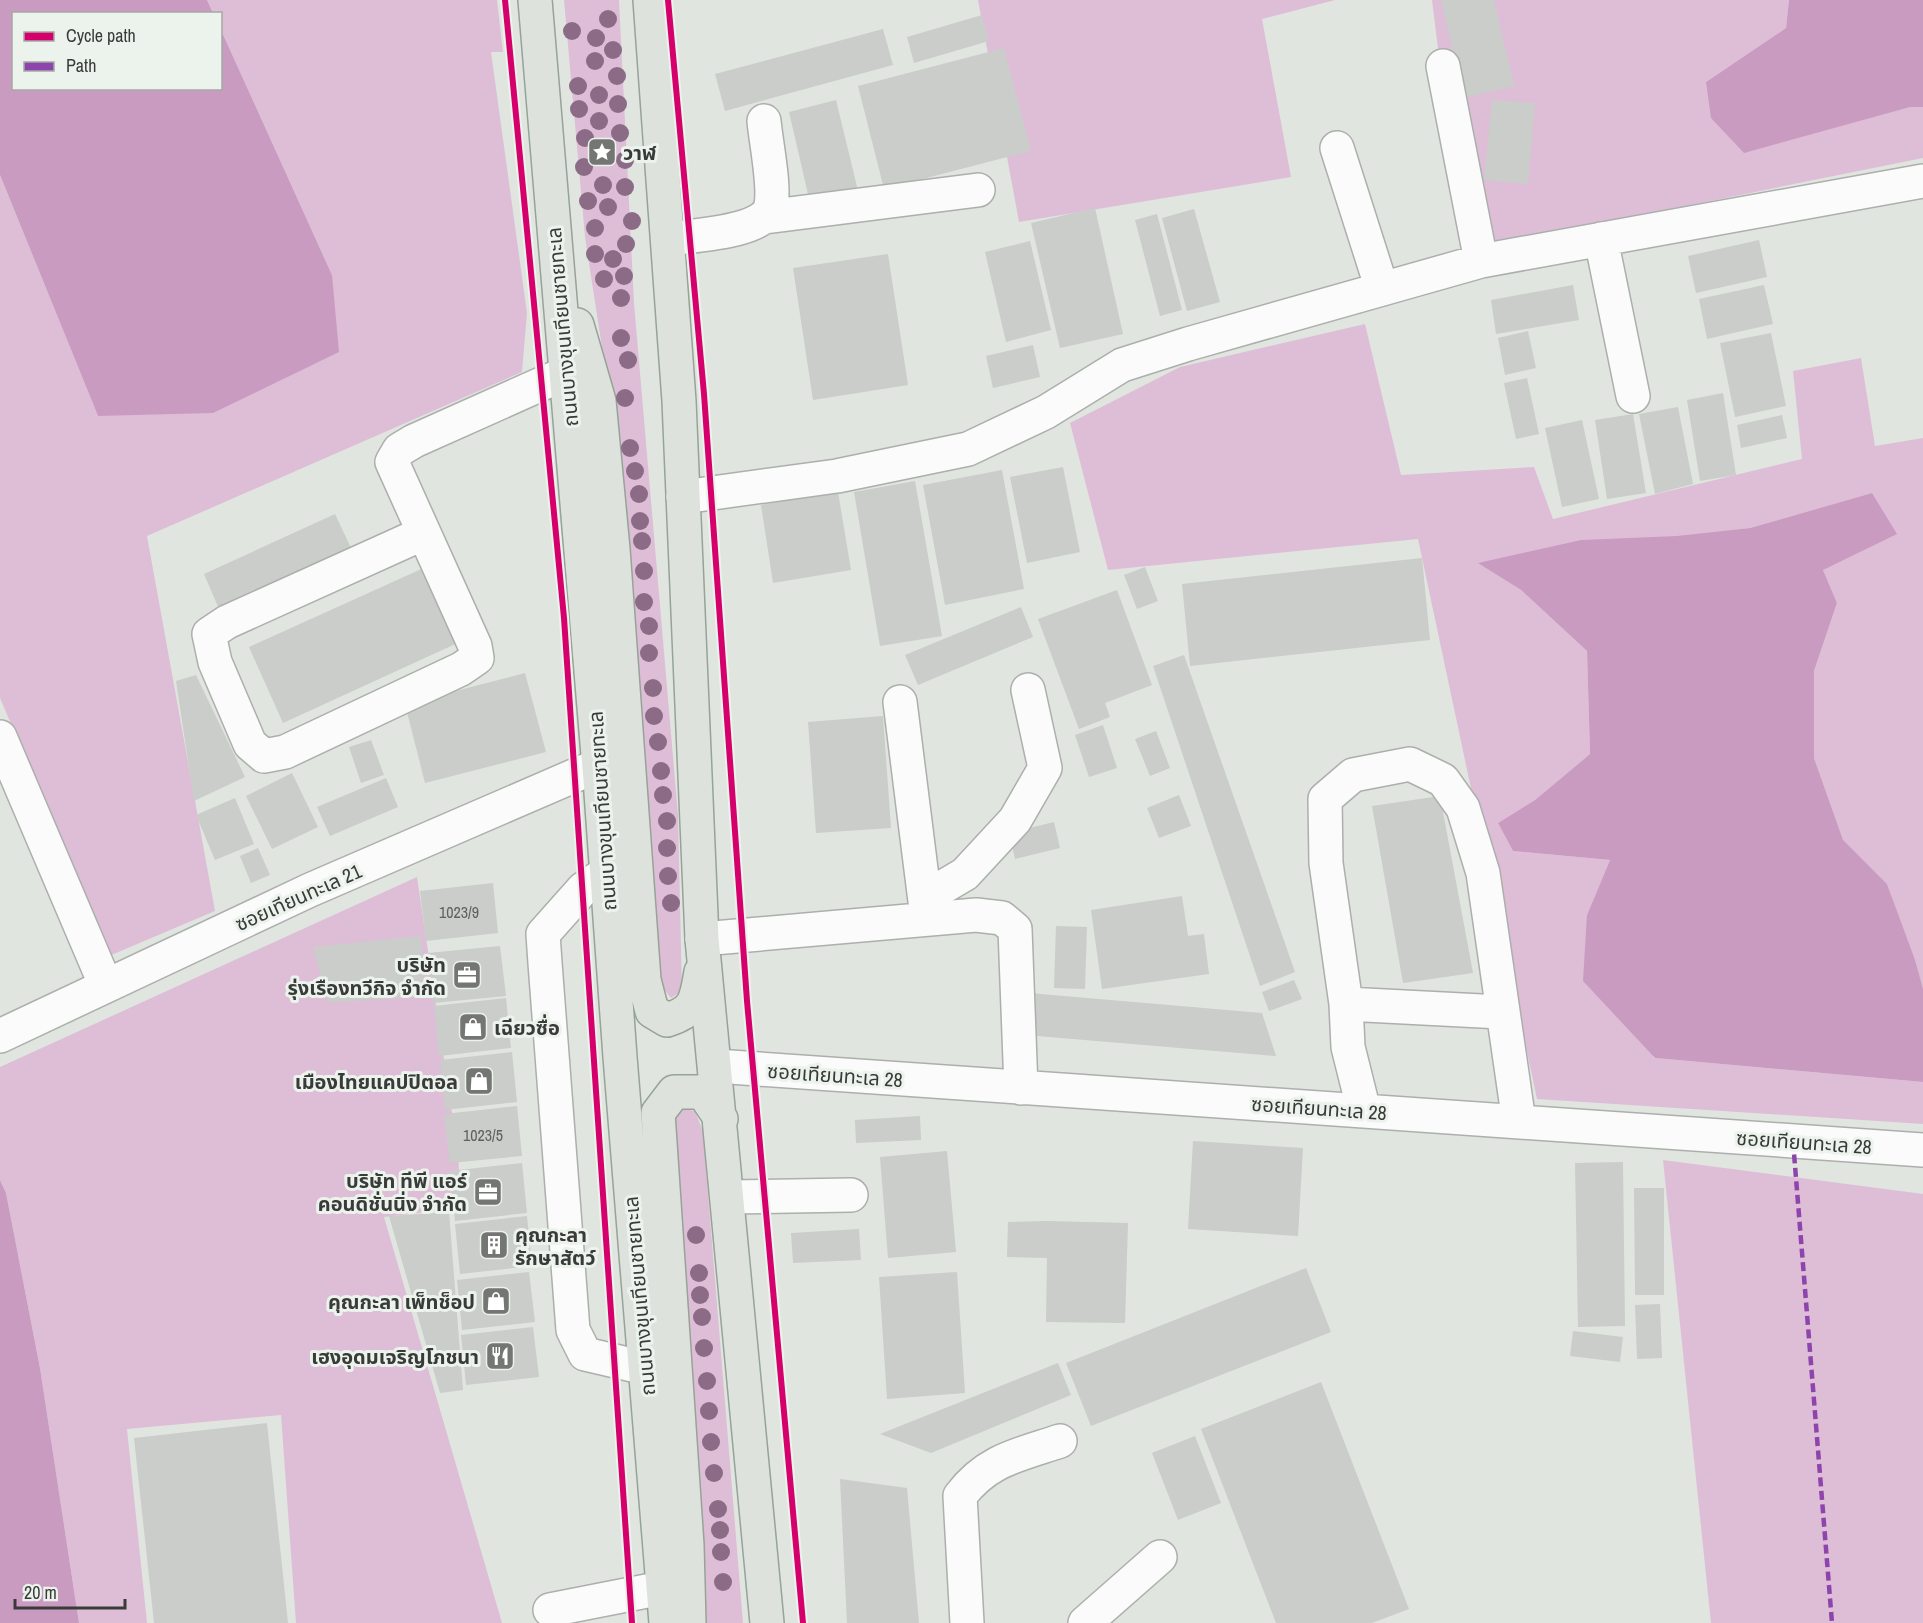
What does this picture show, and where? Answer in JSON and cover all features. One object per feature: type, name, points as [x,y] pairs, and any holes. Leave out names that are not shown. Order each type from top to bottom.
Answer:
[{"type":"main road","name":"ถนนบางขุนเทียนชายทะเล","points":[[535,0],[599,765],[666,1623]]},
{"type":"main road","points":[[650,0],[669,239],[703,948],[716,1066],[767,1623]]},
{"type":"main road","points":[[557,258],[599,401],[613,549],[644,980],[652,1011],[667,1020],[684,1015],[696,1002],[703,948]]},
{"type":"main road","points":[[689,1623],[687,1545],[658,1113],[674,1092],[703,1092],[721,1119]]},
{"type":"street","points":[[1443,66],[1481,261]]},
{"type":"street","points":[[764,121],[772,204],[765,217]]},
{"type":"street","points":[[1337,148],[1382,289]]},
{"type":"street","points":[[683,497],[837,476],[968,449],[1046,412],[1122,365],[1481,261],[1923,181]]},
{"type":"street","points":[[669,239],[731,230],[752,225],[765,217],[978,190]]},
{"type":"street","points":[[1601,240],[1633,396]]},
{"type":"street","points":[[424,533],[227,622],[209,634],[215,662],[250,744],[264,756],[285,752],[461,669],[477,658],[475,646],[392,462],[399,450],[566,373]]},
{"type":"street","points":[[926,908],[965,874],[1015,820],[1044,768],[1028,690]]},
{"type":"street","points":[[900,702],[926,908]]},
{"type":"street","points":[[0,737],[106,986]]},
{"type":"street","points":[[1364,1111],[1348,1047],[1346,1005],[1326,863],[1325,799],[1353,775],[1410,764],[1443,780],[1463,808],[1483,873],[1501,1012],[1519,1122]]},
{"type":"street","name":"ซอยเทียนทะเล 21","points":[[0,1036],[310,890],[599,765]]},
{"type":"street","points":[[607,872],[583,889],[543,934],[546,986],[573,1330],[585,1354],[645,1368]]},
{"type":"street","points":[[703,948],[926,908],[1002,918],[1015,929],[1021,1088]]},
{"type":"street","points":[[1346,1005],[1501,1012]]},
{"type":"street","name":"ซอยเทียนทะเล 28","points":[[716,1066],[1923,1150]]},
{"type":"street","points":[[728,1197],[851,1195]]},
{"type":"street","points":[[967,1623],[960,1496],[974,1478],[1004,1460],[1060,1441]]},
{"type":"street","points":[[1085,1623],[1160,1557]]},
{"type":"street","points":[[550,1610],[663,1588]]},
{"type":"shaded area","points":[[0,0],[207,0],[213,12],[12,12],[12,90],[222,90],[222,32],[332,275],[339,352],[213,413],[98,416],[0,175]]},
{"type":"shaded area","points":[[207,0],[497,0],[503,52],[491,52],[527,313],[522,372],[147,536],[215,911],[109,956],[0,698],[0,175],[98,416],[332,275],[222,32],[222,12],[213,12]]},
{"type":"shaded area","points":[[564,0],[619,0],[634,303],[678,815],[682,991],[671,998],[662,987],[615,432],[585,237]]},
{"type":"shaded area","points":[[978,0],[1335,0],[1262,19],[1291,177],[1019,222]]},
{"type":"shaded area","points":[[1432,0],[1789,0],[1786,28],[1706,82],[1923,107],[1923,158],[1463,251]]},
{"type":"shaded area","points":[[1789,0],[1923,0],[1923,107],[1910,107],[1744,153],[1711,118],[1706,82],[1786,28]]},
{"type":"shaded area","points":[[1365,324],[1401,475],[1534,467],[1553,519],[1802,459],[1793,371],[1861,358],[1875,446],[1923,438],[1923,989],[1887,884],[1843,841],[1814,758],[1814,671],[1837,603],[1823,570],[1872,493],[1750,528],[1479,563],[1521,590],[1587,651],[1590,754],[1535,800],[1498,823],[1513,851],[1610,860],[1587,915],[1654,1058],[1923,1082],[1923,1124],[1537,1099],[1418,539],[1108,570],[1070,423],[1180,367]]},
{"type":"shaded area","points":[[1872,493],[1897,534],[1823,570],[1837,603],[1814,671],[1814,758],[1843,840],[1887,884],[1915,960],[1923,989],[1923,1082],[1655,1058],[1583,981],[1587,915],[1610,860],[1513,851],[1498,823],[1535,800],[1590,754],[1587,651],[1521,590],[1478,563],[1581,540],[1677,536],[1750,528]]},
{"type":"shaded area","points":[[417,877],[458,1153],[461,1208],[384,1217],[502,1623],[296,1623],[281,1415],[127,1429],[147,1623],[79,1623],[40,1368],[6,1193],[0,1180],[0,1067]]},
{"type":"shaded area","points":[[679,1108],[695,1111],[703,1132],[743,1623],[702,1623],[669,1120]]},
{"type":"shaded area","points":[[1663,1160],[1923,1194],[1923,1623],[1711,1623]]},
{"type":"shaded area","points":[[0,1180],[6,1193],[40,1368],[79,1623],[0,1623]]},
{"type":"building","points":[[1441,0],[1494,0],[1514,86],[1464,98]]},
{"type":"building","points":[[982,15],[989,41],[914,63],[907,37]]},
{"type":"building","points":[[883,29],[893,65],[725,111],[715,74]]},
{"type":"building","points":[[1004,48],[1031,151],[884,189],[858,86]]},
{"type":"building","points":[[836,100],[859,195],[811,207],[789,112]]},
{"type":"building","points":[[1492,100],[1535,103],[1528,184],[1484,180]]},
{"type":"building","points":[[1095,208],[1123,334],[1060,348],[1031,223]]},
{"type":"building","points":[[1194,209],[1220,302],[1187,311],[1162,218]]},
{"type":"building","points":[[1157,214],[1182,310],[1160,316],[1135,220]]},
{"type":"building","points":[[1759,240],[1767,277],[1696,293],[1688,256]]},
{"type":"building","points":[[1030,241],[1051,330],[1006,342],[985,252]]},
{"type":"building","points":[[888,254],[908,385],[813,400],[793,268]]},
{"type":"building","points":[[1573,285],[1579,320],[1496,334],[1491,300]]},
{"type":"building","points":[[1764,285],[1773,324],[1707,339],[1699,299]]},
{"type":"building","points":[[1528,331],[1536,368],[1505,375],[1498,338]]},
{"type":"building","points":[[1771,333],[1786,406],[1735,417],[1720,343]]},
{"type":"building","points":[[1033,345],[1040,377],[993,388],[986,356]]},
{"type":"building","points":[[1527,378],[1539,434],[1516,439],[1504,383]]},
{"type":"building","points":[[1723,393],[1736,475],[1700,481],[1687,400]]},
{"type":"building","points":[[1678,407],[1693,484],[1655,494],[1639,414]]},
{"type":"building","points":[[1633,414],[1646,493],[1607,499],[1595,420]]},
{"type":"building","points":[[1782,415],[1787,438],[1741,448],[1737,425]]},
{"type":"building","points":[[1582,420],[1599,499],[1562,507],[1545,428]]},
{"type":"building","points":[[1063,467],[1080,552],[1027,563],[1010,477]]},
{"type":"building","points":[[1002,470],[1024,589],[945,605],[923,485]]},
{"type":"building","points":[[915,481],[942,636],[880,646],[854,492]]},
{"type":"building","points":[[838,492],[851,570],[773,583],[761,505]]},
{"type":"building","points":[[335,514],[351,548],[219,609],[204,574]]},
{"type":"building","points":[[1422,558],[1430,640],[1190,666],[1182,584]]},
{"type":"building","points":[[428,566],[462,641],[283,723],[249,647]]},
{"type":"building","points":[[1145,567],[1158,601],[1137,609],[1124,575]]},
{"type":"building","points":[[1117,590],[1152,685],[1105,703],[1110,717],[1079,729],[1038,619]]},
{"type":"building","points":[[1021,607],[1033,637],[918,685],[905,655]]},
{"type":"building","points":[[1184,655],[1295,972],[1260,986],[1153,666]]},
{"type":"building","points":[[525,673],[546,752],[425,783],[405,704]]},
{"type":"building","points":[[196,675],[245,777],[194,801],[176,681]]},
{"type":"building","points":[[883,716],[891,828],[816,833],[808,722]]},
{"type":"building","points":[[1103,725],[1117,768],[1089,777],[1075,735]]},
{"type":"building","points":[[1156,731],[1170,768],[1150,776],[1135,739]]},
{"type":"building","points":[[371,740],[384,775],[361,783],[349,747]]},
{"type":"building","points":[[292,773],[318,827],[272,849],[246,796]]},
{"type":"building","points":[[386,778],[398,807],[330,836],[317,807]]},
{"type":"building","points":[[1179,795],[1191,826],[1159,838],[1147,808]]},
{"type":"building","points":[[1440,796],[1473,973],[1403,983],[1372,806]]},
{"type":"building","points":[[235,798],[254,844],[215,860],[196,815]]},
{"type":"building","points":[[1054,822],[1060,848],[1015,859],[1009,833]]},
{"type":"building","points":[[258,848],[270,875],[251,883],[240,856]]},
{"type":"building","points":[[493,883],[498,933],[426,941],[420,891]]},
{"type":"building","points":[[1182,896],[1188,936],[1204,934],[1209,974],[1102,989],[1091,910]]},
{"type":"building","points":[[1056,926],[1087,927],[1085,989],[1054,988]]},
{"type":"building","points":[[421,936],[426,996],[328,1003],[313,947]]},
{"type":"building","name":"บริษัท รุ่งเรืองทวีกิจ จำกัด","points":[[500,946],[506,996],[433,1003],[428,953]]},
{"type":"building","points":[[1294,980],[1302,999],[1269,1011],[1262,992]]},
{"type":"building","points":[[1029,993],[1262,1013],[1276,1056],[1025,1035]]},
{"type":"building","name":"เฉียวซื่อ","points":[[506,998],[511,1048],[439,1056],[434,1006]]},
{"type":"building","name":"เมืองไทยแคปปิตอล","points":[[512,1052],[517,1102],[445,1110],[440,1060]]},
{"type":"building","points":[[517,1106],[522,1156],[450,1163],[444,1114]]},
{"type":"building","points":[[920,1116],[921,1140],[856,1143],[855,1120]]},
{"type":"building","points":[[1193,1141],[1303,1148],[1298,1236],[1188,1229]]},
{"type":"building","points":[[947,1151],[956,1252],[888,1258],[880,1157]]},
{"type":"building","points":[[1623,1162],[1625,1326],[1578,1327],[1575,1163]]},
{"type":"building","name":"บริษัท ทีพี แอร์ คอนดิชั่นนิ่ง จำกัด","points":[[522,1163],[527,1213],[455,1221],[450,1171]]},
{"type":"building","points":[[1634,1188],[1664,1188],[1664,1295],[1635,1295]]},
{"type":"building","points":[[449,1212],[463,1390],[440,1393],[389,1216]]},
{"type":"building","name":"คุณกะลา รักษาสัตว์","points":[[527,1216],[532,1266],[460,1274],[455,1224]]},
{"type":"building","points":[[1008,1222],[1128,1223],[1125,1323],[1046,1322],[1047,1258],[1007,1257]]},
{"type":"building","points":[[859,1229],[861,1260],[793,1263],[791,1233]]},
{"type":"building","points":[[1306,1268],[1331,1332],[1091,1426],[1066,1363]]},
{"type":"building","name":"คุณกะลา เพ็ทช็อป","points":[[529,1272],[535,1322],[462,1330],[457,1280]]},
{"type":"building","points":[[957,1272],[965,1393],[887,1399],[879,1277]]},
{"type":"building","points":[[1660,1304],[1662,1358],[1637,1359],[1635,1305]]},
{"type":"building","name":"เฮงอุดมเจริญโภชนา","points":[[533,1327],[539,1377],[466,1385],[461,1335]]},
{"type":"building","points":[[1573,1331],[1623,1337],[1620,1362],[1570,1356]]},
{"type":"building","points":[[1058,1363],[1071,1395],[931,1453],[880,1434]]},
{"type":"building","points":[[1321,1382],[1409,1609],[1372,1623],[1276,1623],[1201,1429]]},
{"type":"building","points":[[267,1423],[288,1623],[154,1623],[134,1438]]},
{"type":"building","points":[[1195,1436],[1221,1503],[1178,1520],[1152,1453]]},
{"type":"building","points":[[840,1479],[907,1488],[919,1623],[847,1623]]},
{"type":"marked path","points":[[1793,1141],[1832,1623]]},
{"type":"cycle path","points":[[505,0],[564,618],[632,1623]]},
{"type":"cycle path","points":[[668,0],[704,394],[747,1001],[803,1623]]},
{"type":"place","name":"วาฬ","points":[[602,152]]},
{"type":"place","name":"บริษัท รุ่งเรืองทวีกิจ จำกัด","points":[[467,975]]},
{"type":"place","name":"เฉียวซื่อ","points":[[473,1027]]},
{"type":"place","name":"เมืองไทยแคปปิตอล","points":[[479,1081]]},
{"type":"place","name":"บริษัท ทีพี แอร์ คอนดิชั่นนิ่ง จำกัด","points":[[488,1192]]},
{"type":"place","name":"คุณกะลา รักษาสัตว์","points":[[494,1245]]},
{"type":"place","name":"คุณกะลา เพ็ทช็อป","points":[[496,1301]]},
{"type":"place","name":"เฮงอุดมเจริญโภชนา","points":[[500,1356]]}]
